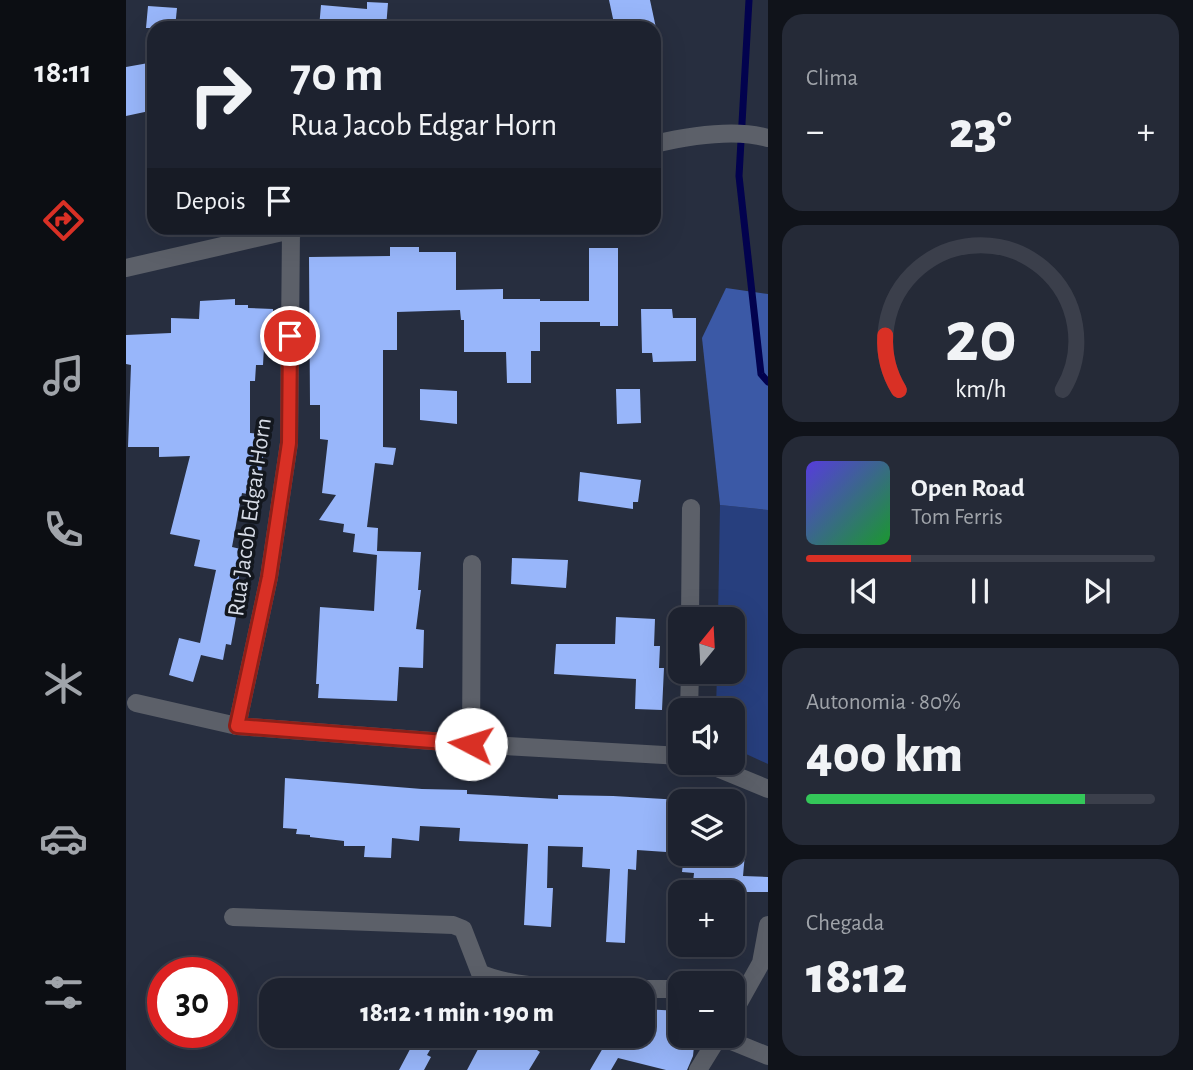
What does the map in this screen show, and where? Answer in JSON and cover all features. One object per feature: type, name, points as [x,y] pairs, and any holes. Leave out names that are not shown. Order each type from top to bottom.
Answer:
[{"type":"street","points":[[661,142],[689,136],[756,134],[768,138]]},
{"type":"street","points":[[126,268],[270,235]]},
{"type":"street","name":"Rua Jacob Edgar Horn","points":[[237,726],[269,577],[289,443],[296,235]]},
{"type":"street","points":[[690,607],[691,508]]},
{"type":"street","points":[[471,744],[472,564]]},
{"type":"street","points":[[136,703],[237,726],[471,744],[668,755]]},
{"type":"street","points":[[734,775],[768,789]]},
{"type":"street","points":[[233,917],[453,925],[463,929],[480,973],[497,981],[563,987],[668,989]]},
{"type":"street","points":[[745,985],[761,963],[768,925]]},
{"type":"street","points":[[745,1047],[768,1056]]},
{"type":"street","points":[[698,1070],[712,1048]]},
{"type":"shaded area","points":[[726,288],[768,294],[768,510],[720,505],[702,338]]},
{"type":"shaded area","points":[[720,505],[768,510],[768,764],[745,753],[745,698],[716,698],[717,684],[746,684],[746,607],[718,607]]},
{"type":"building","points":[[609,0],[650,0],[654,21],[614,21]]},
{"type":"building","points":[[367,2],[388,3],[387,21],[320,21],[321,5],[367,9]]},
{"type":"building","points":[[148,6],[177,8],[176,21],[147,21],[146,28]]},
{"type":"building","points":[[147,63],[147,112],[126,116],[126,67]]},
{"type":"building","points":[[390,247],[419,247],[419,252],[456,252],[456,290],[503,289],[503,299],[540,301],[589,301],[589,248],[618,248],[618,326],[600,326],[600,322],[540,322],[540,351],[531,351],[531,383],[507,383],[506,352],[464,352],[464,320],[461,320],[460,310],[397,312],[397,350],[383,350],[383,447],[396,448],[393,465],[375,463],[367,527],[378,528],[377,551],[421,552],[418,590],[421,590],[416,629],[424,630],[423,668],[399,667],[397,701],[318,698],[319,684],[316,684],[320,607],[374,611],[377,555],[353,552],[355,534],[343,532],[344,524],[319,520],[336,495],[322,493],[328,440],[320,439],[320,405],[310,405],[309,257],[390,256]]},
{"type":"building","points":[[235,299],[235,305],[273,309],[273,347],[264,347],[263,365],[256,365],[255,381],[250,381],[250,433],[265,434],[259,496],[242,493],[232,547],[245,550],[234,600],[239,601],[231,645],[226,644],[223,660],[201,655],[193,682],[169,675],[179,638],[200,643],[216,570],[194,566],[200,540],[170,534],[190,456],[159,457],[159,447],[128,447],[131,365],[126,364],[126,335],[171,333],[171,318],[199,319],[200,301]]},
{"type":"building","points":[[641,309],[672,309],[673,318],[696,318],[696,361],[653,362],[652,353],[642,353]]},
{"type":"building","points":[[420,389],[457,391],[457,424],[420,420]]},
{"type":"building","points":[[616,389],[640,389],[641,423],[617,424]]},
{"type":"building","points":[[580,472],[641,480],[638,502],[633,502],[633,509],[578,501]]},
{"type":"building","points":[[512,558],[568,560],[566,588],[511,584]]},
{"type":"building","points":[[616,617],[655,619],[654,646],[660,646],[659,668],[664,668],[662,710],[635,709],[636,679],[554,674],[556,644],[615,644]]},
{"type":"building","points":[[285,778],[467,790],[467,794],[558,799],[558,795],[668,799],[668,852],[637,850],[636,870],[628,869],[625,943],[606,942],[610,869],[582,867],[583,847],[548,846],[547,888],[553,888],[551,927],[524,925],[528,844],[459,841],[460,828],[420,826],[419,841],[392,838],[391,858],[364,857],[365,846],[344,846],[344,841],[310,837],[296,834],[297,829],[283,828]]},
{"type":"building","points":[[683,866],[744,866],[743,876],[768,877],[768,892],[745,892],[745,880],[693,880],[694,873],[682,872]]},
{"type":"building","points":[[655,1010],[668,1010],[668,1048],[694,1048],[687,1070],[666,1070],[618,1058],[611,1070],[590,1070],[603,1048],[655,1048]]},
{"type":"building","points":[[411,1048],[431,1048],[427,1055],[431,1057],[424,1070],[399,1070]]},
{"type":"building","points":[[479,1048],[534,1048],[540,1052],[529,1070],[467,1070]]},
{"type":"waterway","points":[[749,0],[739,176],[761,374],[768,382]]},
{"type":"route","points":[[290,336],[289,443],[269,577],[237,726],[471,744]]}]
